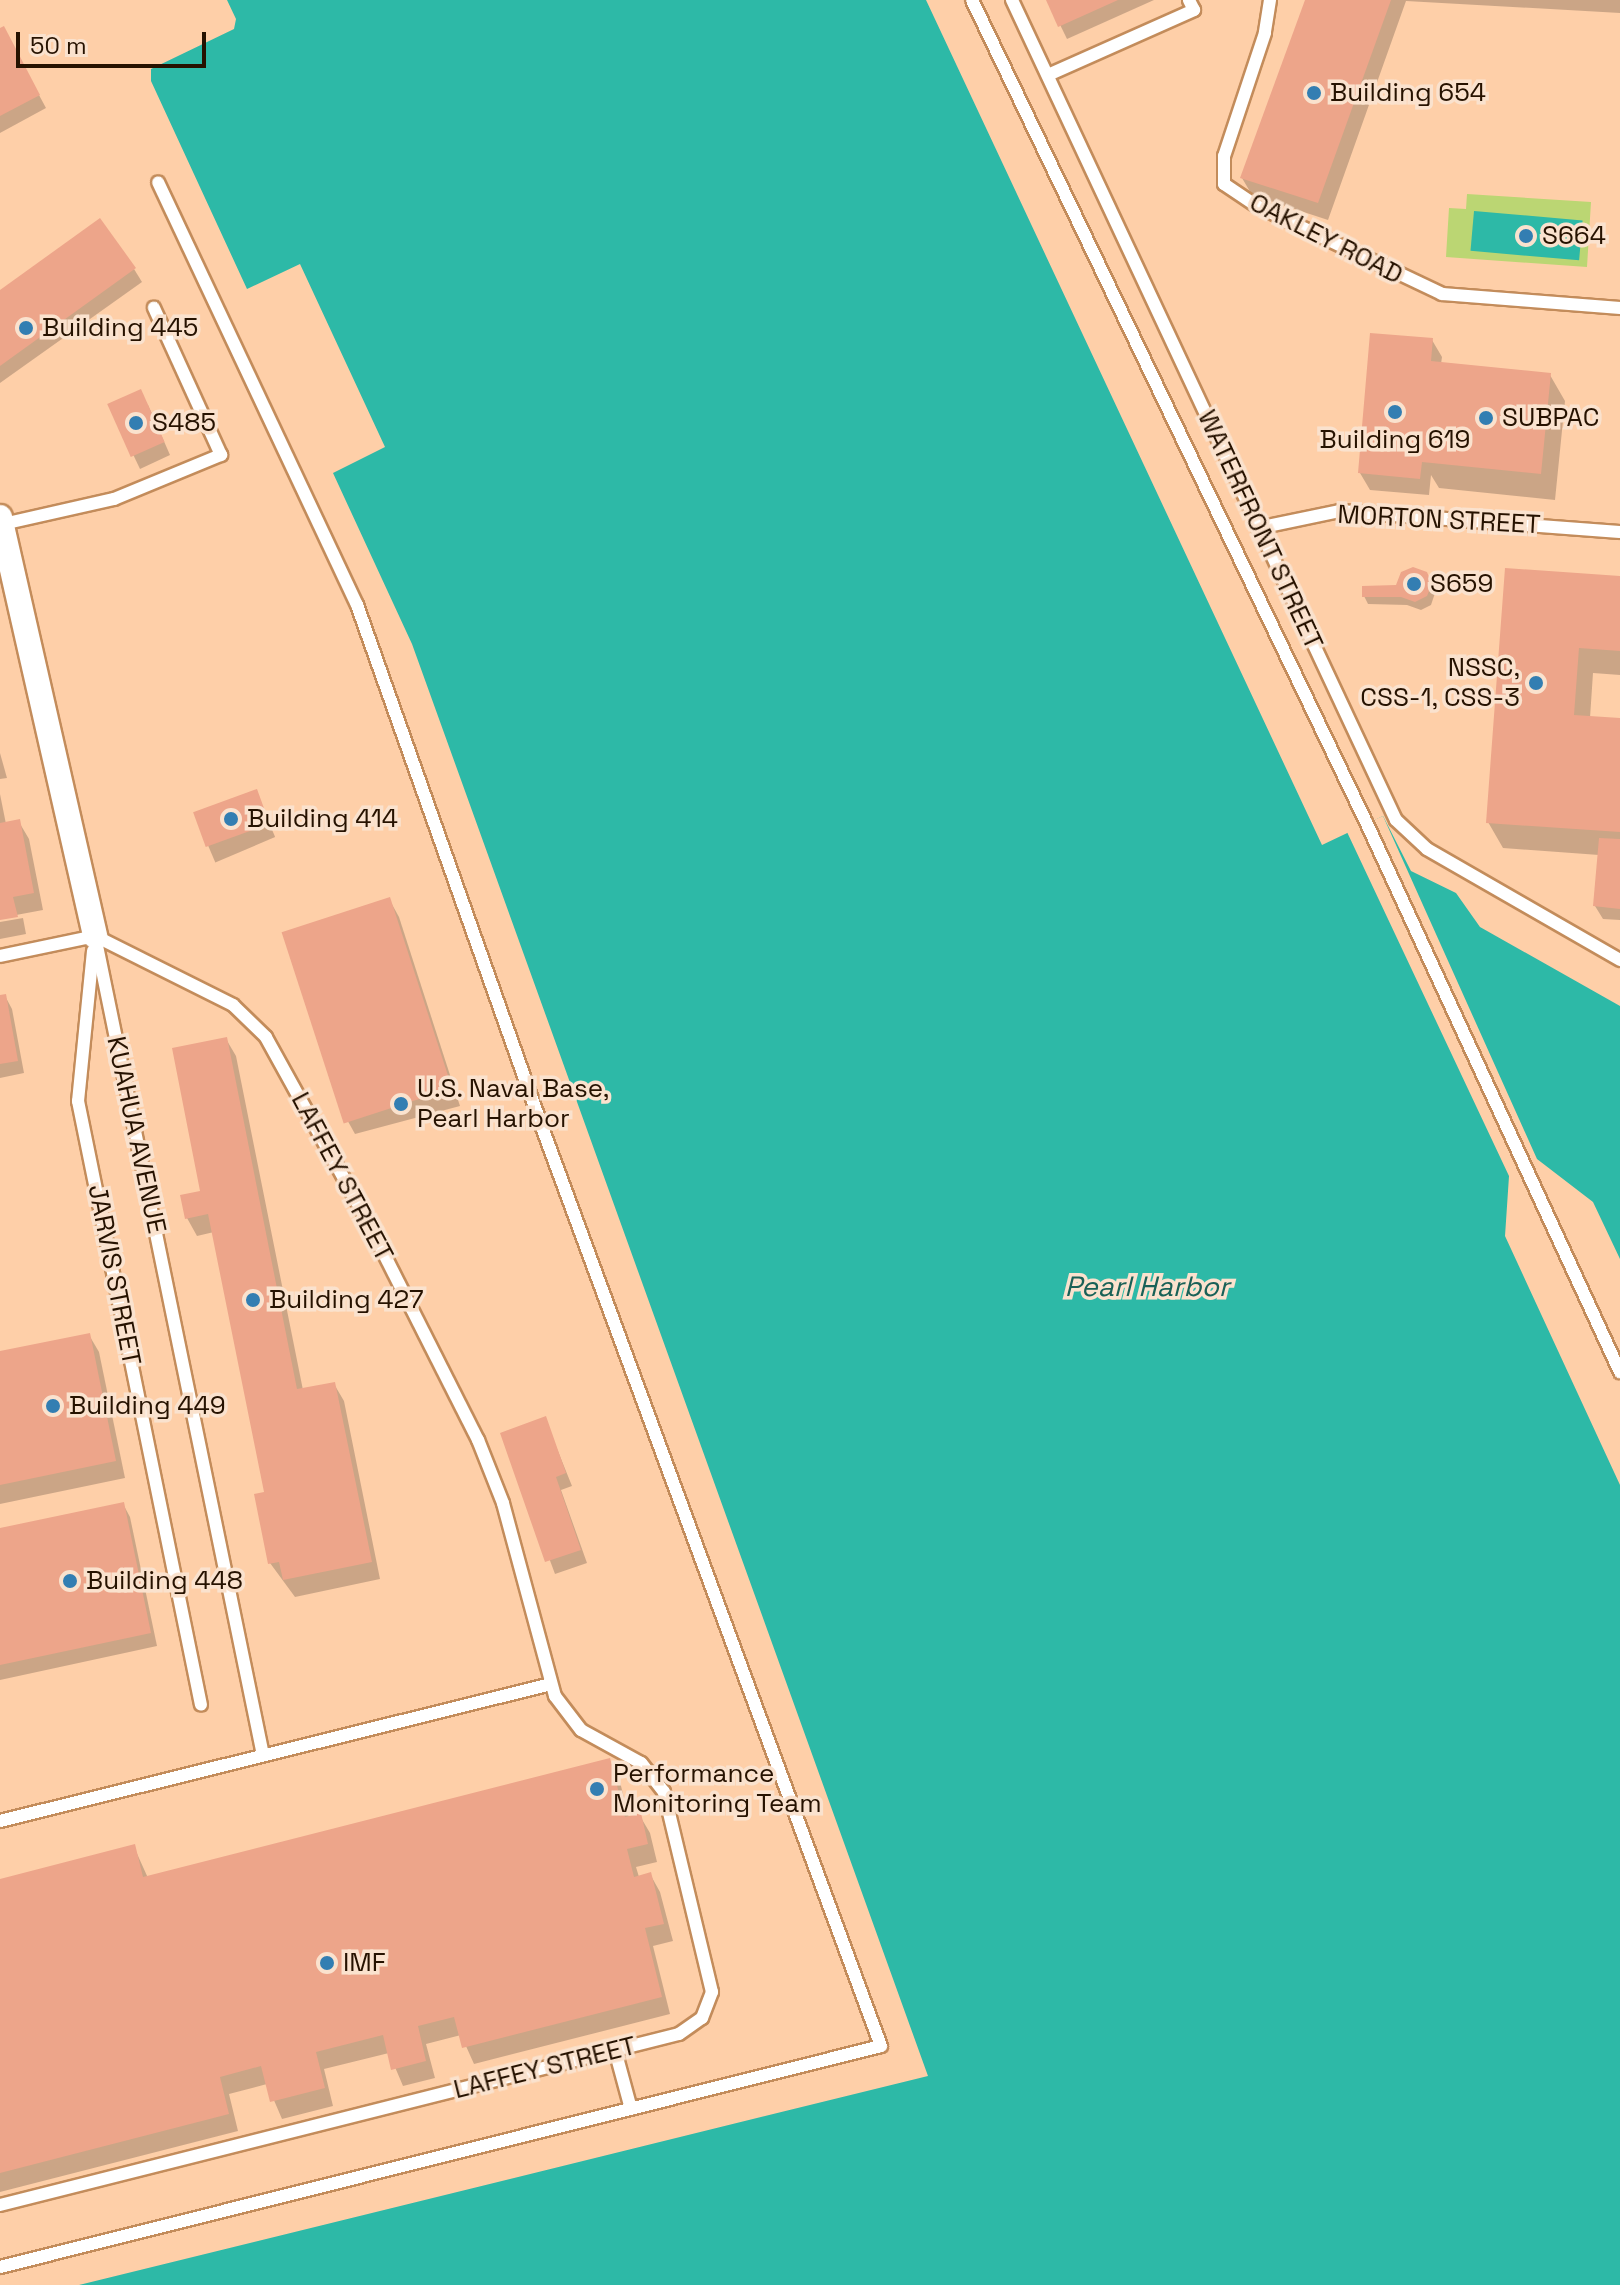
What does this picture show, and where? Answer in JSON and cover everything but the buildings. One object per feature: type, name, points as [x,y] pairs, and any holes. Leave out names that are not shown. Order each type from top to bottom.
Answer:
[{"type":"street","name":"KUAHUA AVENUE","points":[[1,521],[95,936]]},
{"type":"lane","points":[[972,0],[1367,824],[1620,1372]]},
{"type":"lane","name":"WATERFRONT STREET","points":[[1012,0],[1389,808],[1405,831],[1427,849],[1620,960]]},
{"type":"lane","points":[[1048,75],[1194,10],[1189,0]]},
{"type":"lane","name":"OAKLEY ROAD","points":[[1270,0],[1265,33],[1224,156],[1224,184],[1257,206],[1442,294],[1620,308]]},
{"type":"lane","points":[[0,2267],[881,2046],[542,1127],[357,605],[158,182]]},
{"type":"lane","points":[[1,521],[114,499],[221,455],[154,308]]},
{"type":"lane","name":"MORTON STREET","points":[[1258,528],[1340,511],[1620,532]]},
{"type":"lane","points":[[0,956],[95,936]]},
{"type":"lane","name":"LAFFEY STREET","points":[[0,2205],[615,2050],[691,2028],[709,2006],[711,1978],[664,1792],[641,1763],[581,1730],[555,1696],[503,1503],[478,1440],[368,1222],[266,1037],[233,1005],[95,936]]},
{"type":"lane","name":"KUAHUA AVENUE","points":[[95,936],[263,1755]]},
{"type":"lane","name":"JARVIS STREET","points":[[95,936],[78,1101],[201,1705]]},
{"type":"lane","points":[[0,1821],[551,1684]]},
{"type":"lane","points":[[615,2050],[631,2109]]},
{"type":"green space","points":[[1467,194],[1591,202],[1587,267],[1446,257],[1449,208],[1466,209]]},
{"type":"water","name":"Pearl Harbor","points":[[227,0],[926,0],[1322,845],[1383,816],[1411,871],[1456,893],[1480,927],[1620,1006],[1620,2285],[79,2285],[928,2076],[412,644],[333,473],[385,447],[300,264],[247,289],[151,81],[151,69],[234,29],[236,19]]},
{"type":"water","name":"S664","points":[[1474,211],[1583,220],[1579,260],[1471,251]]},
{"type":"pier","points":[[1383,816],[1537,1159],[1593,1202],[1620,1259],[1620,1485],[1505,1236],[1509,1176],[1347,832]]},
{"type":"place","name":"Building 654","points":[[1314,93]]},
{"type":"place","name":"S664","points":[[1526,236]]},
{"type":"place","name":"Building 445","points":[[26,328]]},
{"type":"place","name":"Building 619","points":[[1395,412]]},
{"type":"place","name":"SUBPAC","points":[[1486,418]]},
{"type":"place","name":"S485","points":[[136,423]]},
{"type":"place","name":"S659","points":[[1414,584]]},
{"type":"place","name":"NSSC, CSS-1, CSS-3","points":[[1536,683]]},
{"type":"place","name":"Building 414","points":[[231,819]]},
{"type":"place","name":"U.S. Naval Base, Pearl Harbor","points":[[401,1104]]},
{"type":"place","name":"Building 427","points":[[253,1300]]},
{"type":"place","name":"Building 449","points":[[53,1406]]},
{"type":"place","name":"Building 448","points":[[70,1581]]},
{"type":"place","name":"Performance Monitoring Team","points":[[597,1789]]},
{"type":"place","name":"IMF","points":[[327,1963]]}]
